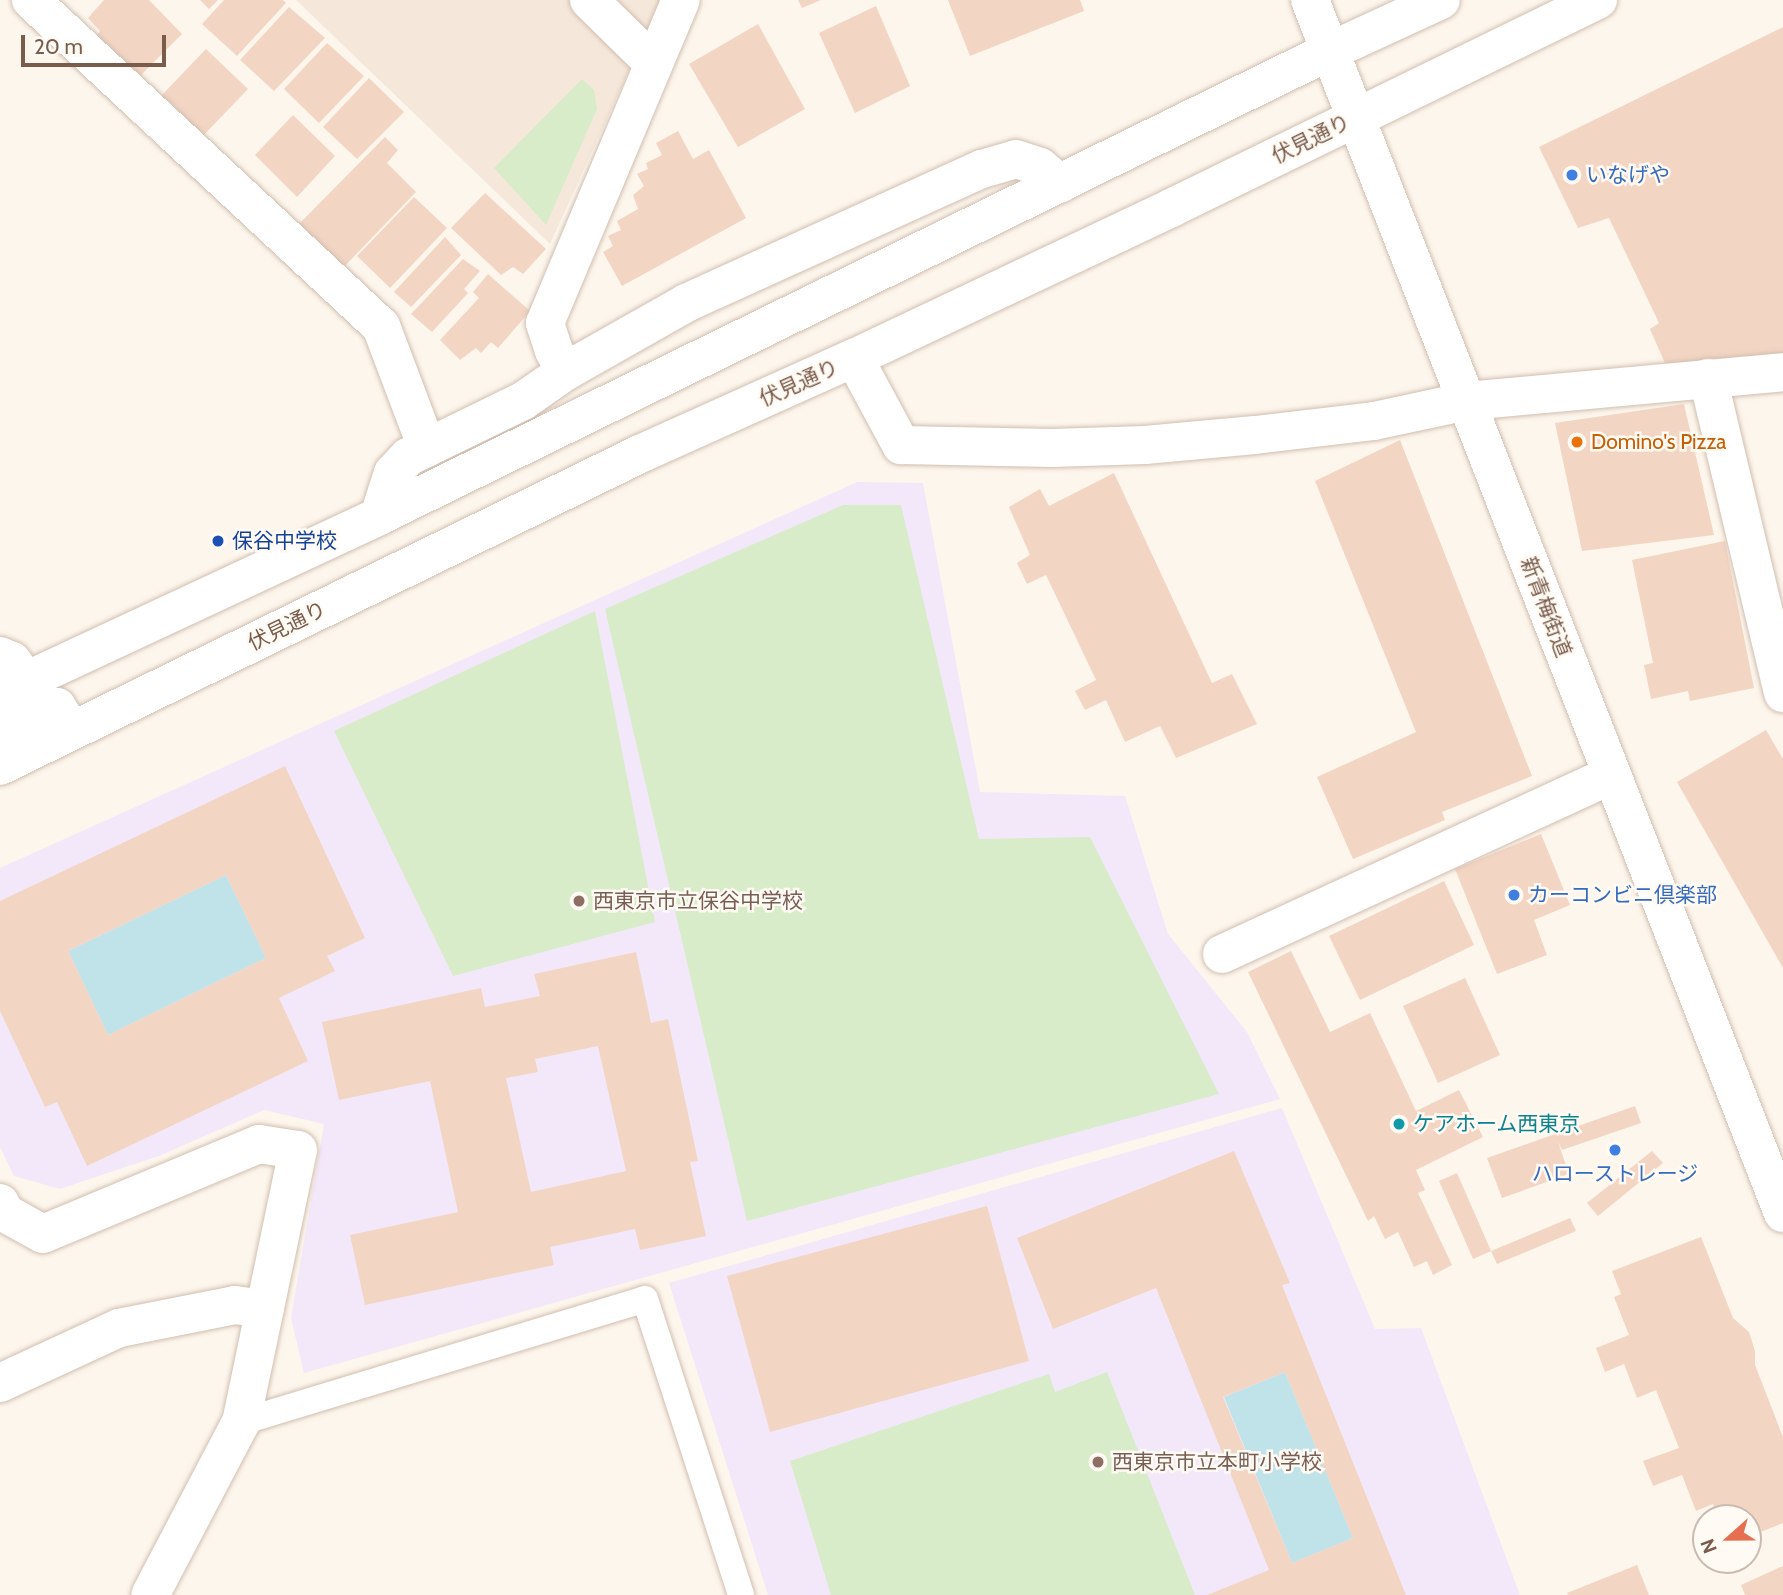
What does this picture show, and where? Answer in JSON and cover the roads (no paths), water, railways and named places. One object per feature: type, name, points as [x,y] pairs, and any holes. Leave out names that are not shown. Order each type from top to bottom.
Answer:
[{"type":"main road","points":[[31,0],[381,326],[428,448]]},
{"type":"main road","points":[[589,0],[653,63]]},
{"type":"main road","points":[[566,371],[554,351],[545,323],[681,0]]},
{"type":"main road","name":"新青梅街道","points":[[1310,0],[1611,775],[1774,1160],[1783,1213]]},
{"type":"main road","points":[[9,676],[379,516],[1328,52],[1441,0]]},
{"type":"main road","name":"伏見通り","points":[[0,766],[640,454],[854,358],[1598,0]]},
{"type":"main road","points":[[379,516],[393,473],[408,457],[523,401],[566,371],[686,303],[982,169],[1017,159],[1040,167],[1060,184]]},
{"type":"main road","points":[[854,358],[901,445],[1052,448],[1145,445],[1374,421],[1467,401],[1783,372]]},
{"type":"main road","points":[[1708,378],[1783,693]]},
{"type":"main road","points":[[0,727],[42,708],[57,707],[72,731]]},
{"type":"main road","points":[[1222,954],[1611,775]]},
{"type":"main road","points":[[0,1203],[5,1213],[43,1234],[259,1144],[298,1150],[241,1422],[150,1595]]},
{"type":"main road","points":[[0,1384],[119,1328],[235,1305],[265,1308]]},
{"type":"lane","points":[[241,1422],[645,1299],[741,1595]]},
{"type":"water","points":[[226,875],[266,958],[108,1035],[68,951]]},
{"type":"water","points":[[1285,1372],[1353,1538],[1292,1563],[1224,1397]]},
{"type":"place","name":"いなげや","points":[[1572,175]]},
{"type":"place","name":"Domino's Pizza","points":[[1577,442]]},
{"type":"place","name":"保谷中学校","points":[[218,541]]},
{"type":"place","name":"カーコンビニ倶楽部","points":[[1514,895]]},
{"type":"place","name":"西東京市立保谷中学校","points":[[579,901]]},
{"type":"place","name":"ケアホーム西東京","points":[[1399,1124]]},
{"type":"place","name":"ハローストレージ","points":[[1615,1150]]},
{"type":"place","name":"西東京市立本町小学校","points":[[1098,1462]]}]
